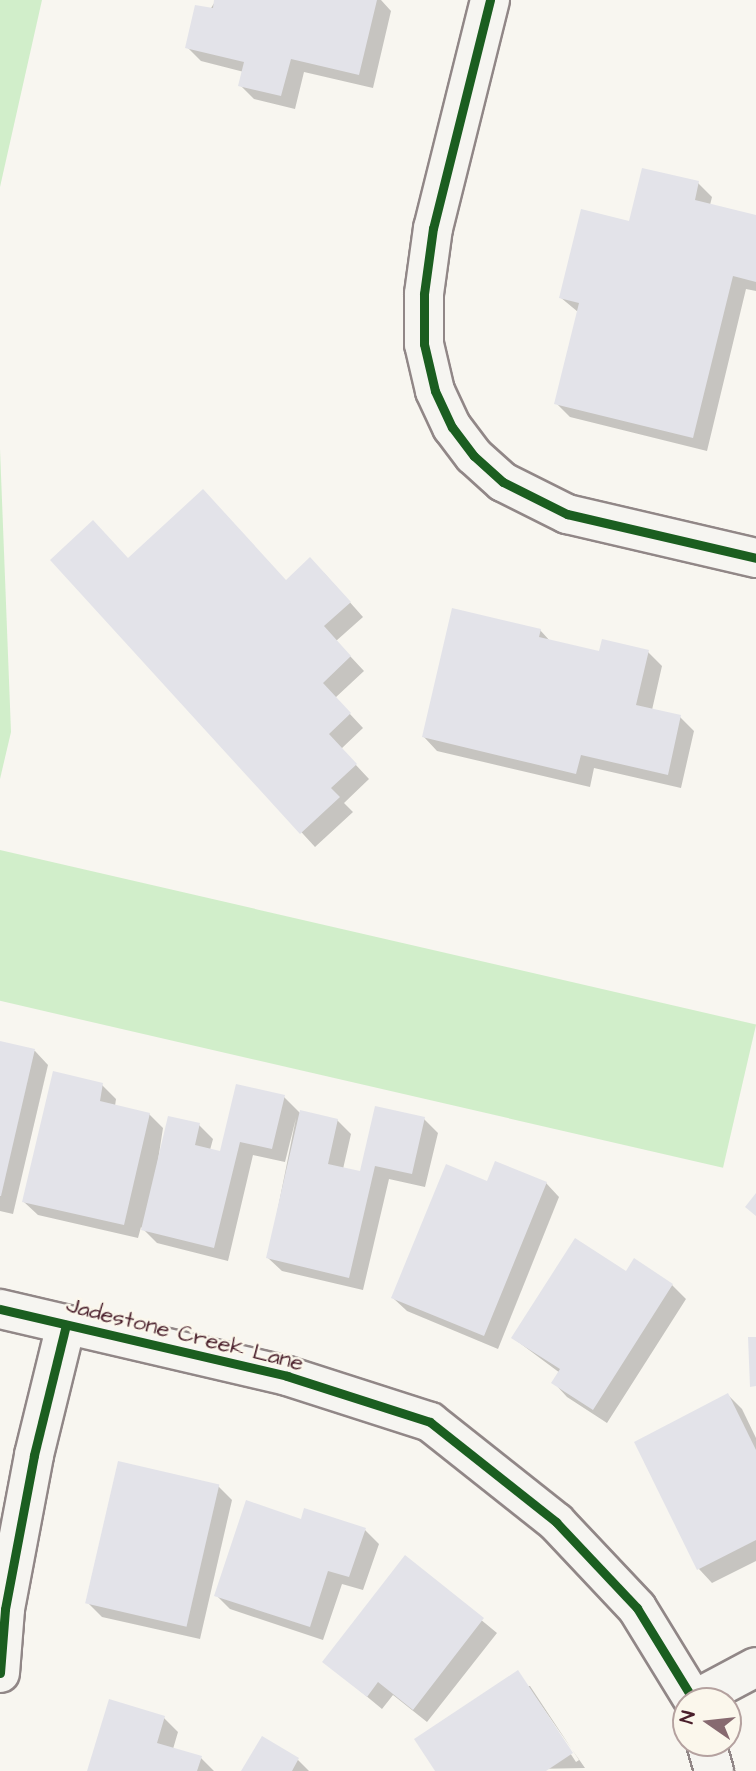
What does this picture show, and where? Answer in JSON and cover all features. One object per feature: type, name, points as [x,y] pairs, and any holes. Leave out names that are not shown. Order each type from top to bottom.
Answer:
[{"type":"street","points":[[490,0],[433,228],[424,294],[424,344],[435,391],[452,427],[474,456],[503,482],[556,510],[756,558]]},
{"type":"street","name":"Jadestone Creek Lane","points":[[0,1309],[287,1376],[430,1422],[556,1522],[637,1608],[685,1687]]},
{"type":"street","points":[[0,1673],[5,1609],[31,1468],[66,1325]]},
{"type":"street","points":[[720,1687],[756,1667]]},
{"type":"green space","points":[[0,0],[42,0],[0,187]]},
{"type":"green space","points":[[0,449],[11,732],[0,779]]},
{"type":"green space","points":[[0,850],[756,1025],[723,1168],[0,1001]]},
{"type":"building","points":[[214,0],[377,0],[359,75],[291,59],[281,96],[238,86],[244,62],[185,48],[195,5],[213,8]]},
{"type":"building","points":[[642,168],[699,181],[695,200],[756,215],[756,282],[733,276],[693,438],[554,404],[579,303],[559,298],[581,209],[629,221]]},
{"type":"building","points":[[203,489],[286,580],[310,557],[351,602],[324,626],[351,656],[323,683],[351,713],[329,734],[357,764],[331,788],[340,797],[300,834],[50,560],[93,520],[128,558]]},
{"type":"building","points":[[452,608],[541,629],[539,637],[599,651],[602,639],[649,650],[636,705],[681,715],[668,775],[581,755],[576,774],[422,737]]},
{"type":"building","points":[[0,1041],[35,1049],[1,1196],[0,1196]]},
{"type":"building","points":[[53,1071],[103,1083],[100,1101],[150,1113],[124,1225],[22,1202]]},
{"type":"building","points":[[236,1084],[285,1095],[272,1149],[240,1142],[214,1248],[141,1230],[168,1116],[200,1123],[195,1145],[220,1151]]},
{"type":"building","points":[[375,1106],[425,1117],[412,1174],[375,1166],[349,1278],[266,1258],[300,1110],[338,1119],[328,1164],[360,1171]]},
{"type":"building","points":[[495,1161],[547,1182],[484,1336],[391,1298],[446,1164],[487,1181]]},
{"type":"building","points":[[756,1193],[756,1216],[745,1207]]},
{"type":"building","points":[[575,1238],[626,1271],[634,1258],[673,1284],[593,1410],[551,1383],[560,1369],[511,1338]]},
{"type":"building","points":[[748,1337],[756,1337],[756,1386],[750,1387]]},
{"type":"building","points":[[728,1393],[756,1450],[756,1540],[697,1570],[634,1442]]},
{"type":"building","points":[[118,1461],[219,1484],[186,1627],[85,1603]]},
{"type":"building","points":[[246,1500],[301,1519],[304,1508],[366,1528],[349,1577],[328,1571],[310,1627],[214,1596]]},
{"type":"building","points":[[405,1555],[484,1618],[413,1710],[378,1682],[367,1697],[322,1662]]},
{"type":"building","points":[[518,1670],[573,1753],[546,1771],[435,1771],[414,1739]]},
{"type":"building","points":[[109,1699],[165,1716],[157,1743],[202,1756],[197,1771],[87,1771]]},
{"type":"building","points":[[262,1736],[299,1758],[292,1771],[241,1771]]},
{"type":"cycle path","points":[[490,0],[433,228],[424,294],[424,344],[435,391],[452,427],[474,456],[503,482],[567,514],[756,558]]},
{"type":"cycle path","points":[[0,1309],[287,1376],[430,1422],[556,1522],[637,1608],[685,1687]]},
{"type":"cycle path","points":[[0,1673],[5,1609],[34,1455],[66,1325]]}]
